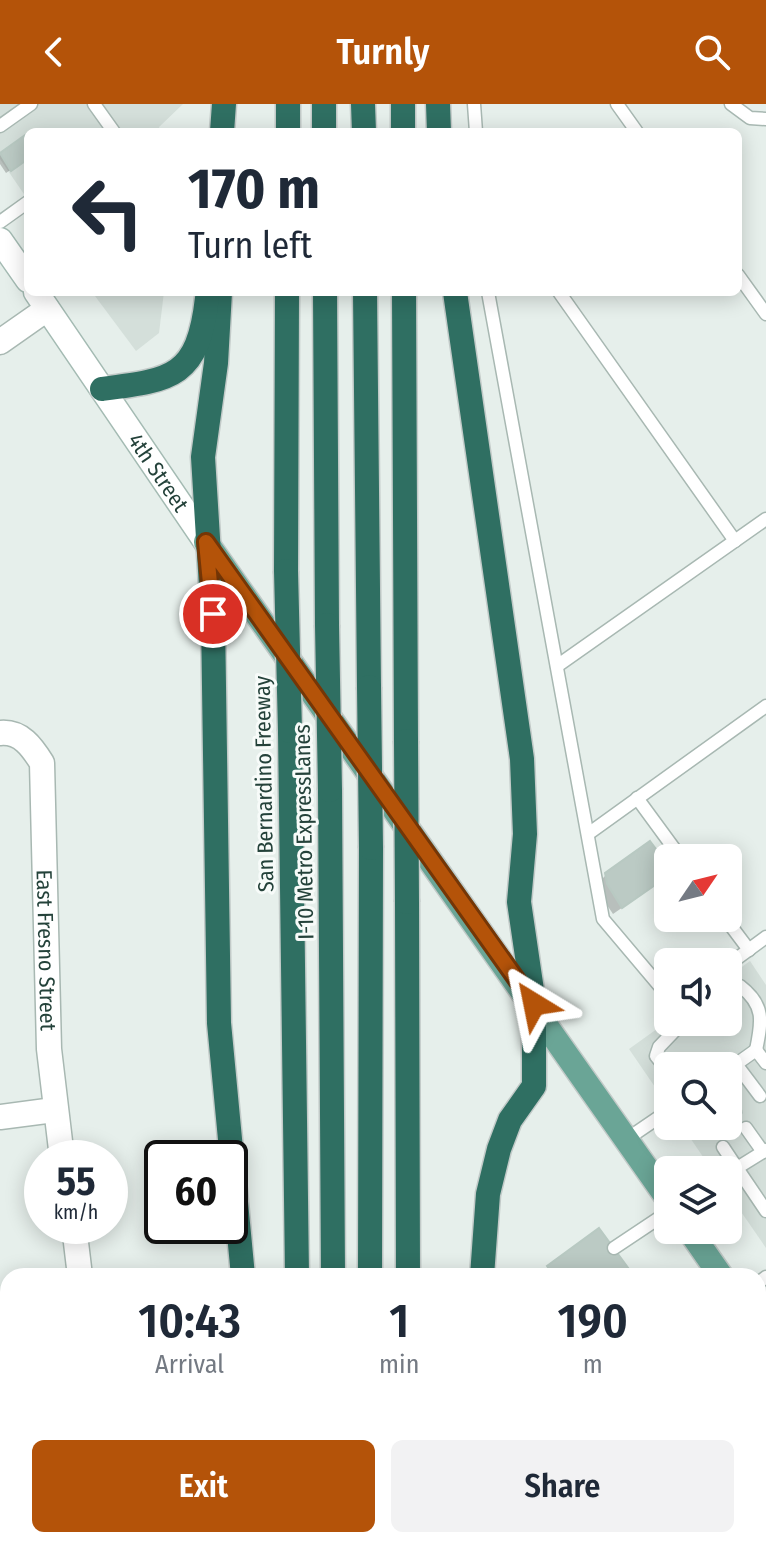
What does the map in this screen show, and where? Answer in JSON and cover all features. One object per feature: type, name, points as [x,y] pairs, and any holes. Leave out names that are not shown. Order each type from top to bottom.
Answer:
[{"type":"highway","points":[[222,128],[224,104]]},
{"type":"highway","points":[[288,104],[288,128]]},
{"type":"highway","points":[[324,104],[324,128]]},
{"type":"highway","points":[[363,104],[364,128]]},
{"type":"highway","points":[[403,104],[403,128]]},
{"type":"highway","points":[[438,104],[439,128]]},
{"type":"highway","points":[[102,389],[159,382],[187,361],[198,344],[206,296]]},
{"type":"highway","points":[[220,296],[216,363],[203,457],[213,619],[219,1023],[242,1268]]},
{"type":"highway","name":"San Bernardino Freeway","points":[[287,296],[286,571],[297,1268]]},
{"type":"highway","name":"I-10 Metro ExpressLanes","points":[[325,296],[333,1268]]},
{"type":"highway","points":[[365,296],[371,848],[370,1268]]},
{"type":"highway","points":[[404,296],[408,1268]]},
{"type":"highway","points":[[456,296],[522,759],[525,834],[519,902],[534,1004],[534,1086],[510,1120],[499,1149],[488,1194],[483,1268]]},
{"type":"main road","name":"4th Street","points":[[206,542],[654,1179]]},
{"type":"main road","points":[[699,1244],[715,1268]]},
{"type":"street","points":[[0,240],[24,274]]},
{"type":"street","points":[[0,342],[42,300]]},
{"type":"street","name":"4th Street","points":[[42,300],[206,542]]},
{"type":"street","name":"East Fresno Street","points":[[0,733],[10,732],[30,743],[42,763],[49,1049],[59,1140]]},
{"type":"street","points":[[0,1117],[54,1110]]},
{"type":"street","points":[[76,1244],[79,1268]]},
{"type":"lane","points":[[0,126],[31,104]]},
{"type":"lane","points":[[94,104],[111,128]]},
{"type":"lane","points":[[474,104],[476,128]]},
{"type":"lane","points":[[617,104],[634,128]]},
{"type":"lane","points":[[731,104],[750,118],[766,119]]},
{"type":"lane","points":[[0,222],[24,205]]},
{"type":"lane","points":[[742,281],[766,314]]},
{"type":"lane","points":[[489,296],[603,919],[654,979]]},
{"type":"lane","points":[[562,296],[735,541]]},
{"type":"lane","points":[[557,666],[766,519]]},
{"type":"lane","points":[[588,834],[765,708]]},
{"type":"lane","points":[[637,798],[671,844]]},
{"type":"lane","points":[[736,932],[749,950]]},
{"type":"lane","points":[[742,955],[766,937]]},
{"type":"lane","points":[[742,987],[755,997],[763,1018],[756,1050],[742,1060]]},
{"type":"lane","points":[[657,1052],[669,1036]]},
{"type":"lane","points":[[756,1050],[766,1063]]},
{"type":"lane","points":[[742,1077],[760,1096]]},
{"type":"lane","points":[[627,1139],[654,1121]]},
{"type":"lane","points":[[742,1165],[764,1151],[746,1128]]},
{"type":"lane","points":[[723,1147],[726,1156]]},
{"type":"lane","points":[[742,1183],[766,1211]]},
{"type":"lane","points":[[614,1248],[654,1221]]},
{"type":"shaded area","points":[[0,104],[183,104],[159,128],[24,128],[24,194],[0,159]]},
{"type":"shaded area","points":[[95,296],[164,296],[159,333],[136,351]]},
{"type":"shaded area","points":[[750,961],[766,985],[766,1248],[742,1213],[742,1156],[702,1156],[692,1140],[742,1140],[742,1052],[654,1052],[654,1086],[629,1049],[654,1031],[654,1036],[742,1036],[742,967]]},
{"type":"building","points":[[24,136],[24,162],[11,171],[0,153]]},
{"type":"building","points":[[650,841],[654,846],[654,886],[622,908],[607,884],[605,873]]},
{"type":"building","points":[[599,1228],[628,1268],[548,1268],[547,1266]]},
{"type":"route","points":[[213,614],[206,542],[534,1004]]}]
